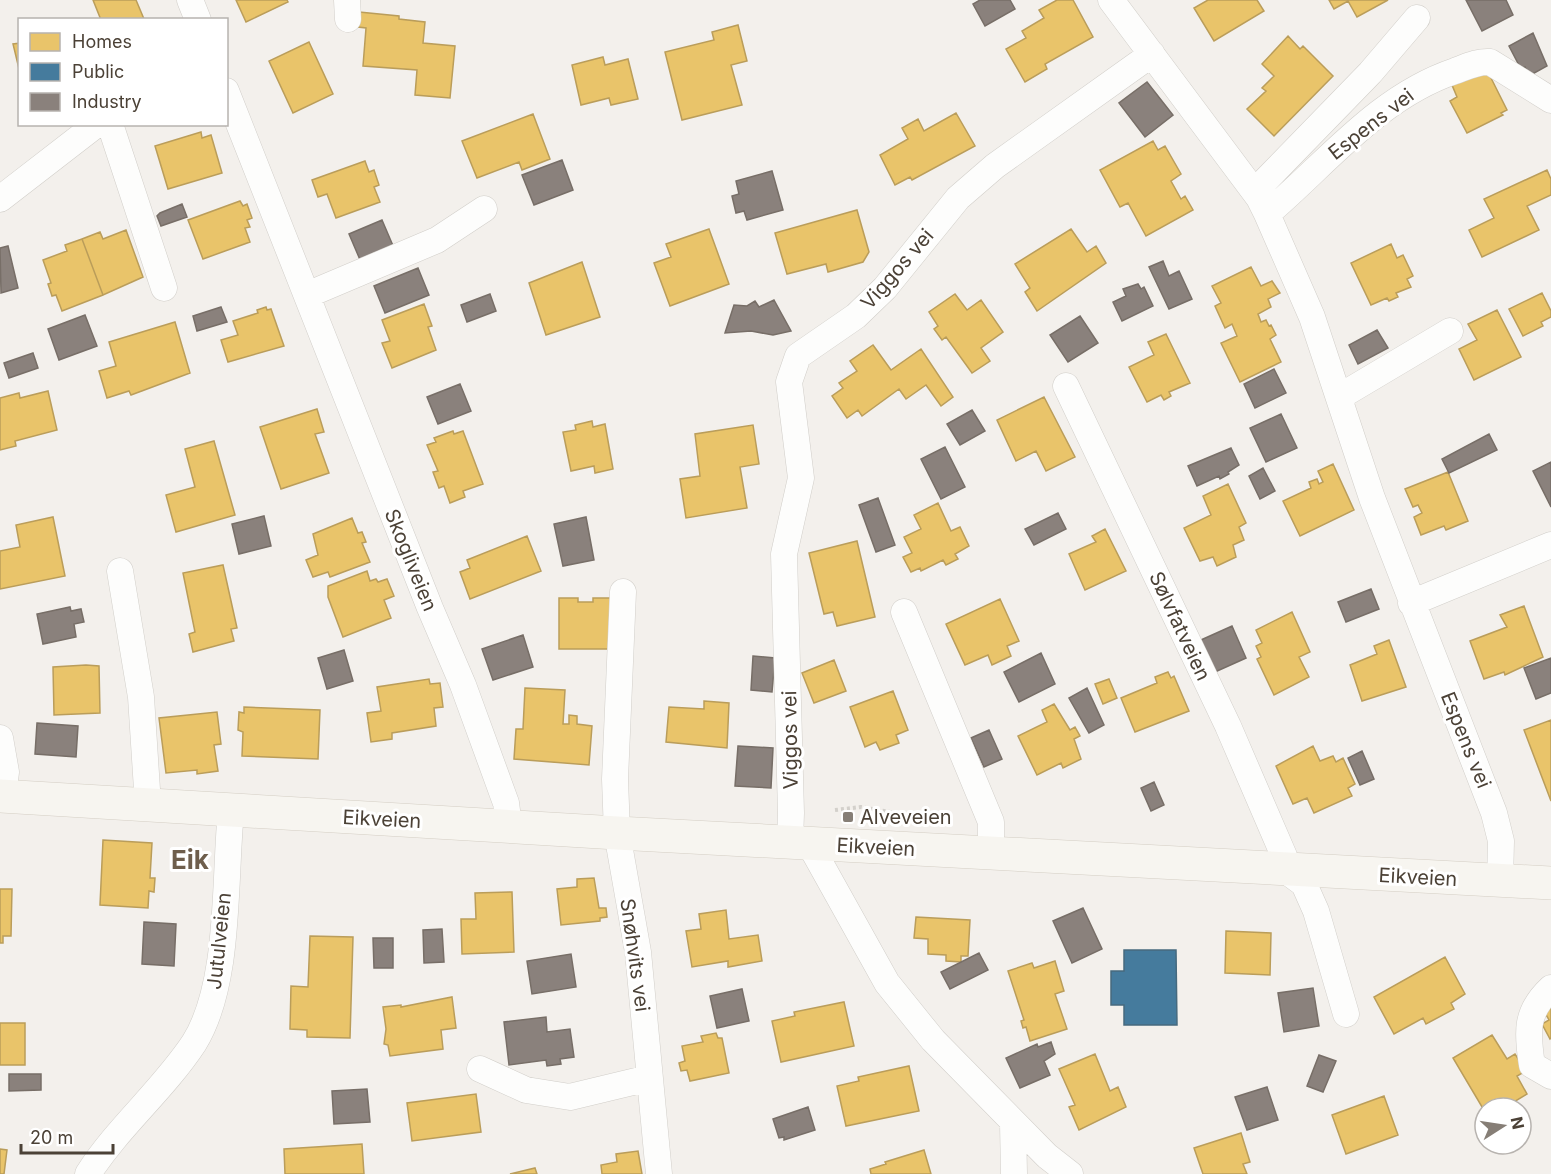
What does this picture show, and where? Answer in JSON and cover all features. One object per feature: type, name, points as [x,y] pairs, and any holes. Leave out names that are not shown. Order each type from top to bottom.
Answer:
[{"type":"main road","name":"Eikveien","points":[[1,796],[617,833],[1551,883]]},
{"type":"street","points":[[190,0],[197,18]]},
{"type":"street","name":"Espens vei","points":[[1111,0],[1263,206],[1312,317],[1372,498],[1494,813],[1501,842],[1500,882]]},
{"type":"street","name":"Espens vei","points":[[1263,206],[1264,182],[1371,73],[1418,18]]},
{"type":"street","name":"Viggos vei","points":[[799,842],[791,790],[784,554],[801,478],[789,382],[798,356],[856,316],[885,288],[911,252],[958,198],[995,166],[1152,54]]},
{"type":"street","name":"Espens vei","points":[[1263,206],[1296,189],[1336,148],[1378,113],[1405,94],[1438,76],[1482,62],[1490,62],[1551,100]]},
{"type":"street","name":"Skogliveien","points":[[228,97],[430,608],[463,684],[506,803],[508,826]]},
{"type":"street","points":[[0,199],[94,126]]},
{"type":"street","points":[[111,126],[164,288]]},
{"type":"street","points":[[307,295],[437,240],[484,209]]},
{"type":"street","points":[[1339,397],[1450,331]]},
{"type":"street","name":"Sølvfatveien","points":[[1066,386],[1228,726],[1284,856],[1285,870]]},
{"type":"street","points":[[1411,603],[1551,545]]},
{"type":"street","points":[[120,571],[141,697],[147,805]]},
{"type":"street","points":[[617,833],[615,779],[623,591]]},
{"type":"street","points":[[904,612],[991,822],[991,853]]},
{"type":"street","points":[[0,738],[6,772],[1,796]]},
{"type":"street","name":"Jutulveien","points":[[88,1174],[100,1156],[180,1064],[195,1040],[214,998],[221,943],[231,811]]},
{"type":"street","name":"Snøhvits vei","points":[[617,833],[638,952],[659,1174]]},
{"type":"street","points":[[799,842],[887,983],[933,1040],[1047,1156],[1071,1174]]},
{"type":"street","points":[[1285,870],[1304,884],[1316,911],[1346,1014]]},
{"type":"street","points":[[1551,988],[1541,997],[1527,1032],[1532,1065],[1551,1077]]},
{"type":"street","points":[[480,1069],[526,1090],[570,1097],[649,1078]]},
{"type":"street","points":[[1014,1123],[1014,1174]]},
{"type":"building: Homes","points":[[93,0],[136,0],[144,18],[100,18]]},
{"type":"building: Homes","points":[[236,0],[287,0],[288,2],[246,22]]},
{"type":"building: Homes","points":[[1057,0],[1073,0],[1093,37],[1045,64],[1047,69],[1025,82],[1006,49],[1026,38],[1022,31],[1044,18],[1039,10]]},
{"type":"building: Homes","points":[[1208,0],[1257,0],[1264,11],[1214,41],[1194,8]]},
{"type":"building: Homes","points":[[1329,0],[1388,0],[1357,17],[1348,1],[1334,9]]},
{"type":"building: Homes","points":[[359,12],[399,16],[399,19],[425,22],[423,43],[455,46],[450,98],[415,95],[417,70],[363,66],[366,28],[358,27]]},
{"type":"building: Homes","points":[[738,25],[747,61],[731,65],[742,105],[682,120],[665,52],[714,40],[712,32]]},
{"type":"building: Homes","points":[[1288,36],[1300,49],[1303,46],[1333,76],[1274,136],[1247,109],[1266,91],[1262,88],[1274,76],[1262,64]]},
{"type":"building: Homes","points":[[309,42],[333,94],[293,113],[269,61]]},
{"type":"building: Homes","points":[[18,43],[18,65],[13,44]]},
{"type":"building: Homes","points":[[603,57],[605,65],[628,59],[638,99],[611,105],[609,98],[581,105],[572,65]]},
{"type":"building: Homes","points":[[1486,68],[1507,110],[1501,113],[1503,115],[1467,133],[1450,101],[1457,97],[1452,85]]},
{"type":"building: Homes","points":[[956,113],[975,146],[912,180],[910,177],[895,185],[880,155],[908,139],[902,128],[918,119],[924,131]]},
{"type":"building: Homes","points":[[533,114],[550,159],[522,170],[519,162],[477,178],[462,141]]},
{"type":"building: Homes","points":[[201,132],[202,138],[211,135],[222,173],[168,189],[155,146]]},
{"type":"building: Homes","points":[[1153,141],[1158,150],[1165,146],[1181,174],[1171,181],[1181,199],[1185,196],[1193,210],[1146,236],[1128,203],[1120,207],[1100,170]]},
{"type":"building: Homes","points":[[365,161],[369,172],[374,170],[379,185],[374,187],[380,202],[336,218],[327,194],[318,197],[312,180]]},
{"type":"building: Homes","points":[[1547,170],[1551,179],[1551,195],[1527,206],[1539,230],[1482,257],[1469,230],[1494,218],[1484,199]]},
{"type":"building: Homes","points":[[240,201],[243,206],[247,204],[252,218],[247,220],[250,227],[245,228],[250,242],[203,259],[188,220]]},
{"type":"building: Homes","points":[[857,210],[869,252],[863,262],[828,272],[826,264],[787,274],[775,233]]},
{"type":"building: Homes","points":[[709,229],[729,284],[670,306],[654,263],[671,257],[666,244]]},
{"type":"building: Homes","points":[[1071,229],[1087,252],[1096,246],[1106,263],[1037,311],[1025,292],[1030,288],[1015,264]]},
{"type":"building: Homes","points":[[126,230],[143,277],[103,295],[82,239],[100,232],[103,239]]},
{"type":"building: Homes","points":[[82,239],[103,295],[62,311],[56,295],[52,296],[48,284],[51,283],[43,260],[67,251],[65,245]]},
{"type":"building: Homes","points":[[1391,244],[1397,258],[1403,255],[1413,276],[1407,279],[1411,287],[1396,293],[1398,297],[1389,301],[1387,298],[1371,305],[1351,263]]},
{"type":"building: Homes","points":[[582,262],[600,317],[546,335],[529,283]]},
{"type":"building: Homes","points":[[1251,267],[1261,286],[1272,281],[1280,293],[1268,299],[1271,307],[1258,314],[1261,322],[1266,320],[1276,335],[1270,339],[1281,362],[1240,382],[1221,343],[1237,336],[1232,324],[1225,328],[1215,306],[1221,303],[1212,286]]},
{"type":"building: Homes","points":[[1542,293],[1551,311],[1551,317],[1541,322],[1543,326],[1523,336],[1509,309]]},
{"type":"building: Homes","points":[[955,294],[967,310],[981,300],[1003,332],[981,348],[990,361],[972,373],[946,337],[942,340],[934,329],[938,326],[929,312]]},
{"type":"building: Homes","points":[[424,304],[432,326],[428,327],[436,350],[392,368],[382,343],[390,341],[382,320]]},
{"type":"building: Homes","points":[[266,307],[267,310],[271,309],[284,346],[228,362],[221,340],[238,335],[233,321],[258,313],[257,310]]},
{"type":"building: Homes","points":[[1497,310],[1521,357],[1474,380],[1459,349],[1477,340],[1468,324]]},
{"type":"building: Homes","points":[[175,322],[190,373],[131,395],[129,391],[107,398],[99,371],[116,366],[109,342]]},
{"type":"building: Homes","points":[[1166,334],[1190,383],[1169,392],[1171,396],[1164,400],[1161,395],[1147,402],[1129,367],[1154,355],[1148,342]]},
{"type":"building: Homes","points":[[873,345],[891,370],[921,349],[953,397],[941,406],[926,385],[906,399],[899,389],[862,416],[858,410],[847,418],[832,396],[843,388],[839,383],[857,371],[850,361]]},
{"type":"building: Homes","points":[[48,391],[57,430],[15,441],[16,446],[0,450],[0,398],[19,393],[20,398]]},
{"type":"building: Homes","points":[[1044,397],[1075,457],[1046,471],[1036,451],[1016,461],[997,420]]},
{"type":"building: Homes","points":[[317,409],[324,432],[315,434],[329,473],[281,489],[260,427]]},
{"type":"building: Homes","points":[[592,421],[593,427],[605,424],[613,469],[595,473],[594,466],[571,471],[563,432],[576,430],[575,425]]},
{"type":"building: Homes","points":[[753,425],[759,464],[740,467],[747,508],[686,518],[680,479],[700,476],[695,434]]},
{"type":"building: Homes","points":[[453,431],[454,434],[463,431],[483,484],[463,491],[465,497],[450,503],[444,486],[439,488],[433,472],[438,471],[427,445],[436,442],[434,438]]},
{"type":"building: Homes","points":[[214,441],[235,515],[176,532],[166,495],[195,487],[185,449]]},
{"type":"building: Homes","points":[[1333,464],[1354,510],[1300,536],[1283,501],[1311,488],[1309,482],[1317,479],[1319,484],[1323,482],[1318,471]]},
{"type":"building: Homes","points":[[1448,472],[1468,521],[1446,530],[1444,526],[1421,535],[1414,517],[1422,513],[1418,505],[1413,507],[1405,489]]},
{"type":"building: Homes","points":[[1228,484],[1246,523],[1239,527],[1244,540],[1233,545],[1236,557],[1217,566],[1213,557],[1200,561],[1184,528],[1211,515],[1203,496]]},
{"type":"building: Homes","points":[[938,503],[951,531],[960,527],[969,546],[955,554],[958,559],[946,565],[943,560],[921,571],[920,568],[911,572],[903,557],[912,553],[904,537],[921,529],[914,515]]},
{"type":"building: Homes","points":[[53,517],[65,576],[0,589],[0,551],[20,547],[16,525]]},
{"type":"building: Homes","points":[[352,518],[358,533],[362,532],[366,542],[362,543],[370,562],[330,577],[328,572],[313,577],[306,560],[318,555],[313,534]]},
{"type":"building: Homes","points":[[1105,529],[1126,571],[1085,590],[1069,554],[1096,542],[1092,536]]},
{"type":"building: Homes","points":[[527,536],[541,571],[470,599],[460,572],[470,568],[467,560]]},
{"type":"building: Homes","points":[[857,541],[875,617],[837,626],[833,612],[824,614],[809,553]]},
{"type":"building: Homes","points":[[223,565],[237,628],[231,629],[234,641],[193,652],[189,634],[195,632],[183,573]]},
{"type":"building: Homes","points":[[367,571],[370,581],[376,579],[378,582],[387,579],[394,596],[384,600],[391,618],[343,637],[328,597],[328,586]]},
{"type":"building: Homes","points":[[559,598],[578,598],[578,602],[593,602],[593,598],[612,598],[612,649],[559,649]]},
{"type":"building: Homes","points":[[1000,599],[1019,641],[1007,646],[1011,656],[992,665],[988,655],[965,665],[946,624]]},
{"type":"building: Homes","points":[[1524,606],[1543,657],[1505,675],[1504,672],[1484,679],[1470,641],[1507,627],[1500,615]]},
{"type":"building: Homes","points":[[1292,612],[1310,652],[1299,657],[1309,677],[1274,695],[1257,659],[1261,657],[1256,646],[1262,643],[1256,630]]},
{"type":"building: Homes","points":[[1389,640],[1406,687],[1362,701],[1350,665],[1377,654],[1374,646]]},
{"type":"building: Homes","points":[[834,660],[846,691],[814,703],[802,673]]},
{"type":"building: Homes","points":[[99,666],[100,713],[54,715],[53,667]]},
{"type":"building: Homes","points":[[1168,672],[1171,678],[1174,676],[1189,711],[1135,732],[1121,698],[1157,683],[1155,677]]},
{"type":"building: Homes","points":[[429,679],[430,684],[440,683],[443,707],[434,708],[436,726],[392,733],[392,739],[371,742],[367,713],[381,711],[377,687]]},
{"type":"building: Homes","points":[[1109,679],[1117,698],[1103,704],[1095,684]]},
{"type":"building: Homes","points":[[525,688],[565,690],[563,724],[569,724],[569,715],[577,716],[577,724],[592,726],[589,765],[514,759],[516,729],[523,729]]},
{"type":"building: Homes","points":[[893,691],[908,730],[896,735],[899,743],[880,750],[876,742],[865,747],[850,707]]},
{"type":"building: Homes","points":[[704,701],[729,703],[727,748],[666,742],[669,707],[704,709]]},
{"type":"building: Homes","points":[[1054,704],[1070,730],[1075,727],[1080,736],[1074,739],[1081,759],[1063,768],[1061,763],[1037,775],[1018,736],[1047,722],[1042,710]]},
{"type":"building: Homes","points":[[244,707],[320,710],[318,759],[242,756],[243,732],[238,730],[239,712],[244,713]]},
{"type":"building: Homes","points":[[217,712],[221,744],[214,745],[218,771],[197,774],[197,770],[166,773],[159,718]]},
{"type":"building: Homes","points":[[1551,720],[1551,801],[1524,730]]},
{"type":"building: Homes","points":[[1313,746],[1320,761],[1333,756],[1336,762],[1343,758],[1355,784],[1348,788],[1352,796],[1314,813],[1307,798],[1293,804],[1276,766]]},
{"type":"building: Homes","points":[[103,840],[152,843],[150,878],[155,878],[154,892],[149,891],[148,908],[100,905]]},
{"type":"building: Homes","points":[[594,878],[599,908],[606,908],[607,917],[600,918],[600,921],[561,925],[557,889],[577,887],[577,879]]},
{"type":"building: Homes","points":[[0,889],[12,889],[11,936],[3,936],[3,943],[0,943]]},
{"type":"building: Homes","points":[[512,892],[514,952],[462,954],[461,919],[476,919],[475,893]]},
{"type":"building: Homes","points":[[726,910],[729,939],[758,935],[762,961],[728,967],[728,961],[692,967],[686,931],[701,929],[699,914]]},
{"type":"building: Homes","points":[[916,917],[970,920],[968,956],[961,956],[961,962],[946,961],[946,955],[928,954],[928,939],[914,938]]},
{"type":"building: Homes","points":[[1226,931],[1271,933],[1270,975],[1225,973]]},
{"type":"building: Homes","points":[[310,936],[353,937],[350,1038],[307,1037],[307,1030],[290,1029],[291,986],[308,987]]},
{"type":"building: Homes","points":[[1445,957],[1465,994],[1451,1003],[1454,1009],[1426,1024],[1423,1018],[1394,1034],[1374,997]]},
{"type":"building: Homes","points":[[1055,961],[1064,991],[1055,994],[1067,1029],[1030,1041],[1026,1027],[1023,1028],[1021,1021],[1024,1020],[1008,971],[1032,963],[1034,968]]},
{"type":"building: Homes","points":[[452,997],[456,1028],[441,1030],[443,1049],[390,1056],[388,1045],[384,1044],[386,1029],[383,1007],[401,1005],[401,1007]]},
{"type":"building: Homes","points":[[844,1002],[854,1046],[781,1062],[772,1021],[795,1016],[794,1012]]},
{"type":"building: Homes","points":[[1551,1007],[1550,1039],[1542,1024],[1549,1020],[1544,1011]]},
{"type":"building: Homes","points":[[0,1023],[25,1023],[25,1065],[0,1065]]},
{"type":"building: Homes","points":[[716,1033],[718,1038],[722,1038],[729,1073],[690,1081],[687,1070],[681,1071],[679,1063],[685,1061],[682,1046],[703,1042],[701,1036]]},
{"type":"building: Homes","points":[[1492,1035],[1507,1059],[1515,1054],[1526,1071],[1517,1076],[1527,1094],[1524,1096],[1476,1096],[1453,1058]]},
{"type":"building: Homes","points":[[1095,1054],[1110,1091],[1118,1087],[1126,1107],[1079,1130],[1069,1107],[1075,1105],[1059,1069]]},
{"type":"building: Homes","points":[[909,1066],[919,1111],[846,1126],[837,1086],[859,1081],[858,1077]]},
{"type":"building: Homes","points":[[476,1094],[481,1132],[412,1141],[407,1103]]},
{"type":"building: Homes","points":[[1384,1096],[1398,1135],[1346,1154],[1332,1115]]},
{"type":"building: Homes","points":[[1241,1133],[1250,1162],[1243,1164],[1247,1174],[1203,1174],[1194,1148]]},
{"type":"building: Homes","points":[[362,1144],[364,1174],[285,1174],[284,1149]]},
{"type":"building: Homes","points":[[0,1149],[7,1150],[4,1174],[0,1174]]},
{"type":"building: Homes","points":[[924,1150],[931,1174],[871,1174],[870,1169],[886,1164],[885,1162]]},
{"type":"building: Homes","points":[[638,1151],[642,1174],[602,1174],[601,1165],[617,1162],[616,1154]]},
{"type":"building: Homes","points":[[535,1168],[537,1174],[510,1174]]},
{"type":"building: Public","points":[[1124,950],[1176,950],[1177,1025],[1124,1025],[1124,1005],[1111,1005],[1111,971],[1124,971]]},
{"type":"building: Industry","points":[[980,0],[1010,0],[1015,9],[985,26],[973,4]]},
{"type":"building: Industry","points":[[1466,0],[1506,0],[1513,15],[1482,31]]},
{"type":"building: Industry","points":[[1533,33],[1547,66],[1529,76],[1525,67],[1521,69],[1509,46]]},
{"type":"building: Industry","points":[[1147,82],[1173,115],[1145,137],[1119,103]]},
{"type":"building: Industry","points":[[562,160],[573,190],[534,205],[522,175]]},
{"type":"building: Industry","points":[[772,171],[783,210],[747,220],[744,211],[736,213],[732,196],[739,194],[736,181]]},
{"type":"building: Industry","points":[[182,204],[187,217],[161,226],[157,216]]},
{"type":"building: Industry","points":[[382,220],[394,248],[361,262],[349,234]]},
{"type":"building: Industry","points":[[8,246],[18,288],[1,293],[0,248]]},
{"type":"building: Industry","points":[[1163,261],[1169,276],[1179,271],[1192,299],[1169,309],[1149,267]]},
{"type":"building: Industry","points":[[418,268],[429,295],[385,313],[374,286]]},
{"type":"building: Industry","points":[[1138,284],[1141,289],[1144,287],[1153,306],[1122,321],[1113,302],[1126,296],[1123,289]]},
{"type":"building: Industry","points":[[490,294],[496,311],[467,322],[461,305]]},
{"type":"building: Industry","points":[[774,300],[791,331],[773,335],[751,331],[725,333],[734,305],[747,306],[755,301],[759,307]]},
{"type":"building: Industry","points":[[221,307],[227,322],[197,331],[193,316]]},
{"type":"building: Industry","points":[[85,315],[97,346],[59,360],[48,329]]},
{"type":"building: Industry","points":[[1080,316],[1098,343],[1068,362],[1050,335]]},
{"type":"building: Industry","points":[[1377,330],[1388,348],[1358,364],[1349,345]]},
{"type":"building: Industry","points":[[33,353],[38,368],[9,378],[4,363]]},
{"type":"building: Industry","points":[[1274,369],[1286,393],[1255,408],[1244,384]]},
{"type":"building: Industry","points":[[460,384],[471,411],[438,424],[427,397]]},
{"type":"building: Industry","points":[[972,410],[985,431],[960,445],[947,424]]},
{"type":"building: Industry","points":[[1281,414],[1297,448],[1266,462],[1250,428]]},
{"type":"building: Industry","points":[[1489,434],[1497,450],[1449,473],[1442,459]]},
{"type":"building: Industry","points":[[945,447],[965,487],[941,499],[921,459]]},
{"type":"building: Industry","points":[[1231,448],[1239,465],[1220,479],[1219,476],[1197,486],[1188,466]]},
{"type":"building: Industry","points":[[1551,462],[1551,507],[1533,471]]},
{"type":"building: Industry","points":[[1263,468],[1275,491],[1260,499],[1249,476]]},
{"type":"building: Industry","points":[[878,498],[895,545],[876,552],[859,505]]},
{"type":"building: Industry","points":[[1058,513],[1066,529],[1034,545],[1025,529]]},
{"type":"building: Industry","points":[[264,516],[271,546],[239,554],[232,524]]},
{"type":"building: Industry","points":[[586,517],[594,560],[563,566],[554,524]]},
{"type":"building: Industry","points":[[1371,589],[1379,609],[1346,622],[1338,602]]},
{"type":"building: Industry","points":[[70,607],[71,611],[81,609],[84,622],[74,624],[76,637],[43,644],[37,614]]},
{"type":"building: Industry","points":[[1232,626],[1246,658],[1215,672],[1201,640]]},
{"type":"building: Industry","points":[[523,635],[533,667],[493,680],[482,649]]},
{"type":"building: Industry","points":[[344,650],[353,681],[327,689],[318,658]]},
{"type":"building: Industry","points":[[1041,653],[1055,684],[1019,702],[1004,672]]},
{"type":"building: Industry","points":[[753,656],[775,658],[772,692],[751,690]]},
{"type":"building: Industry","points":[[1551,658],[1551,693],[1536,699],[1524,668]]},
{"type":"building: Industry","points":[[1087,688],[1104,725],[1089,733],[1069,698]]},
{"type":"building: Industry","points":[[37,723],[78,726],[76,757],[35,754]]},
{"type":"building: Industry","points":[[989,730],[1002,759],[984,767],[971,738]]},
{"type":"building: Industry","points":[[738,746],[773,748],[771,788],[735,786]]},
{"type":"building: Industry","points":[[1362,751],[1374,779],[1360,785],[1348,758]]},
{"type":"building: Industry","points":[[1154,782],[1164,805],[1151,811],[1141,788]]},
{"type":"building: Industry","points":[[1083,908],[1102,949],[1072,963],[1053,921]]},
{"type":"building: Industry","points":[[144,922],[176,924],[174,966],[142,964]]},
{"type":"building: Industry","points":[[442,929],[444,962],[424,963],[423,930]]},
{"type":"building: Industry","points":[[373,938],[393,938],[393,968],[374,968]]},
{"type":"building: Industry","points":[[979,953],[988,970],[950,989],[941,972]]},
{"type":"building: Industry","points":[[571,954],[576,987],[532,994],[527,961]]},
{"type":"building: Industry","points":[[1313,988],[1319,1026],[1284,1032],[1278,993]]},
{"type":"building: Industry","points":[[742,989],[749,1021],[717,1028],[710,996]]},
{"type":"building: Industry","points":[[546,1017],[547,1032],[570,1029],[574,1057],[560,1059],[561,1064],[547,1066],[546,1060],[509,1065],[504,1022]]},
{"type":"building: Industry","points":[[1051,1042],[1055,1054],[1044,1061],[1050,1075],[1020,1088],[1006,1058],[1037,1044],[1038,1047]]},
{"type":"building: Industry","points":[[1319,1055],[1336,1061],[1323,1092],[1307,1086]]},
{"type":"building: Industry","points":[[9,1074],[41,1074],[41,1090],[9,1091]]},
{"type":"building: Industry","points":[[1267,1087],[1278,1120],[1247,1130],[1235,1097]]},
{"type":"building: Industry","points":[[367,1089],[370,1122],[334,1124],[332,1091]]},
{"type":"building: Industry","points":[[808,1107],[815,1130],[784,1140],[784,1137],[779,1138],[773,1119]]},
{"type":"place","name":"Alveveien","points":[[848,817]]},
{"type":"district","name":"Eik","points":[[190,859]]}]
